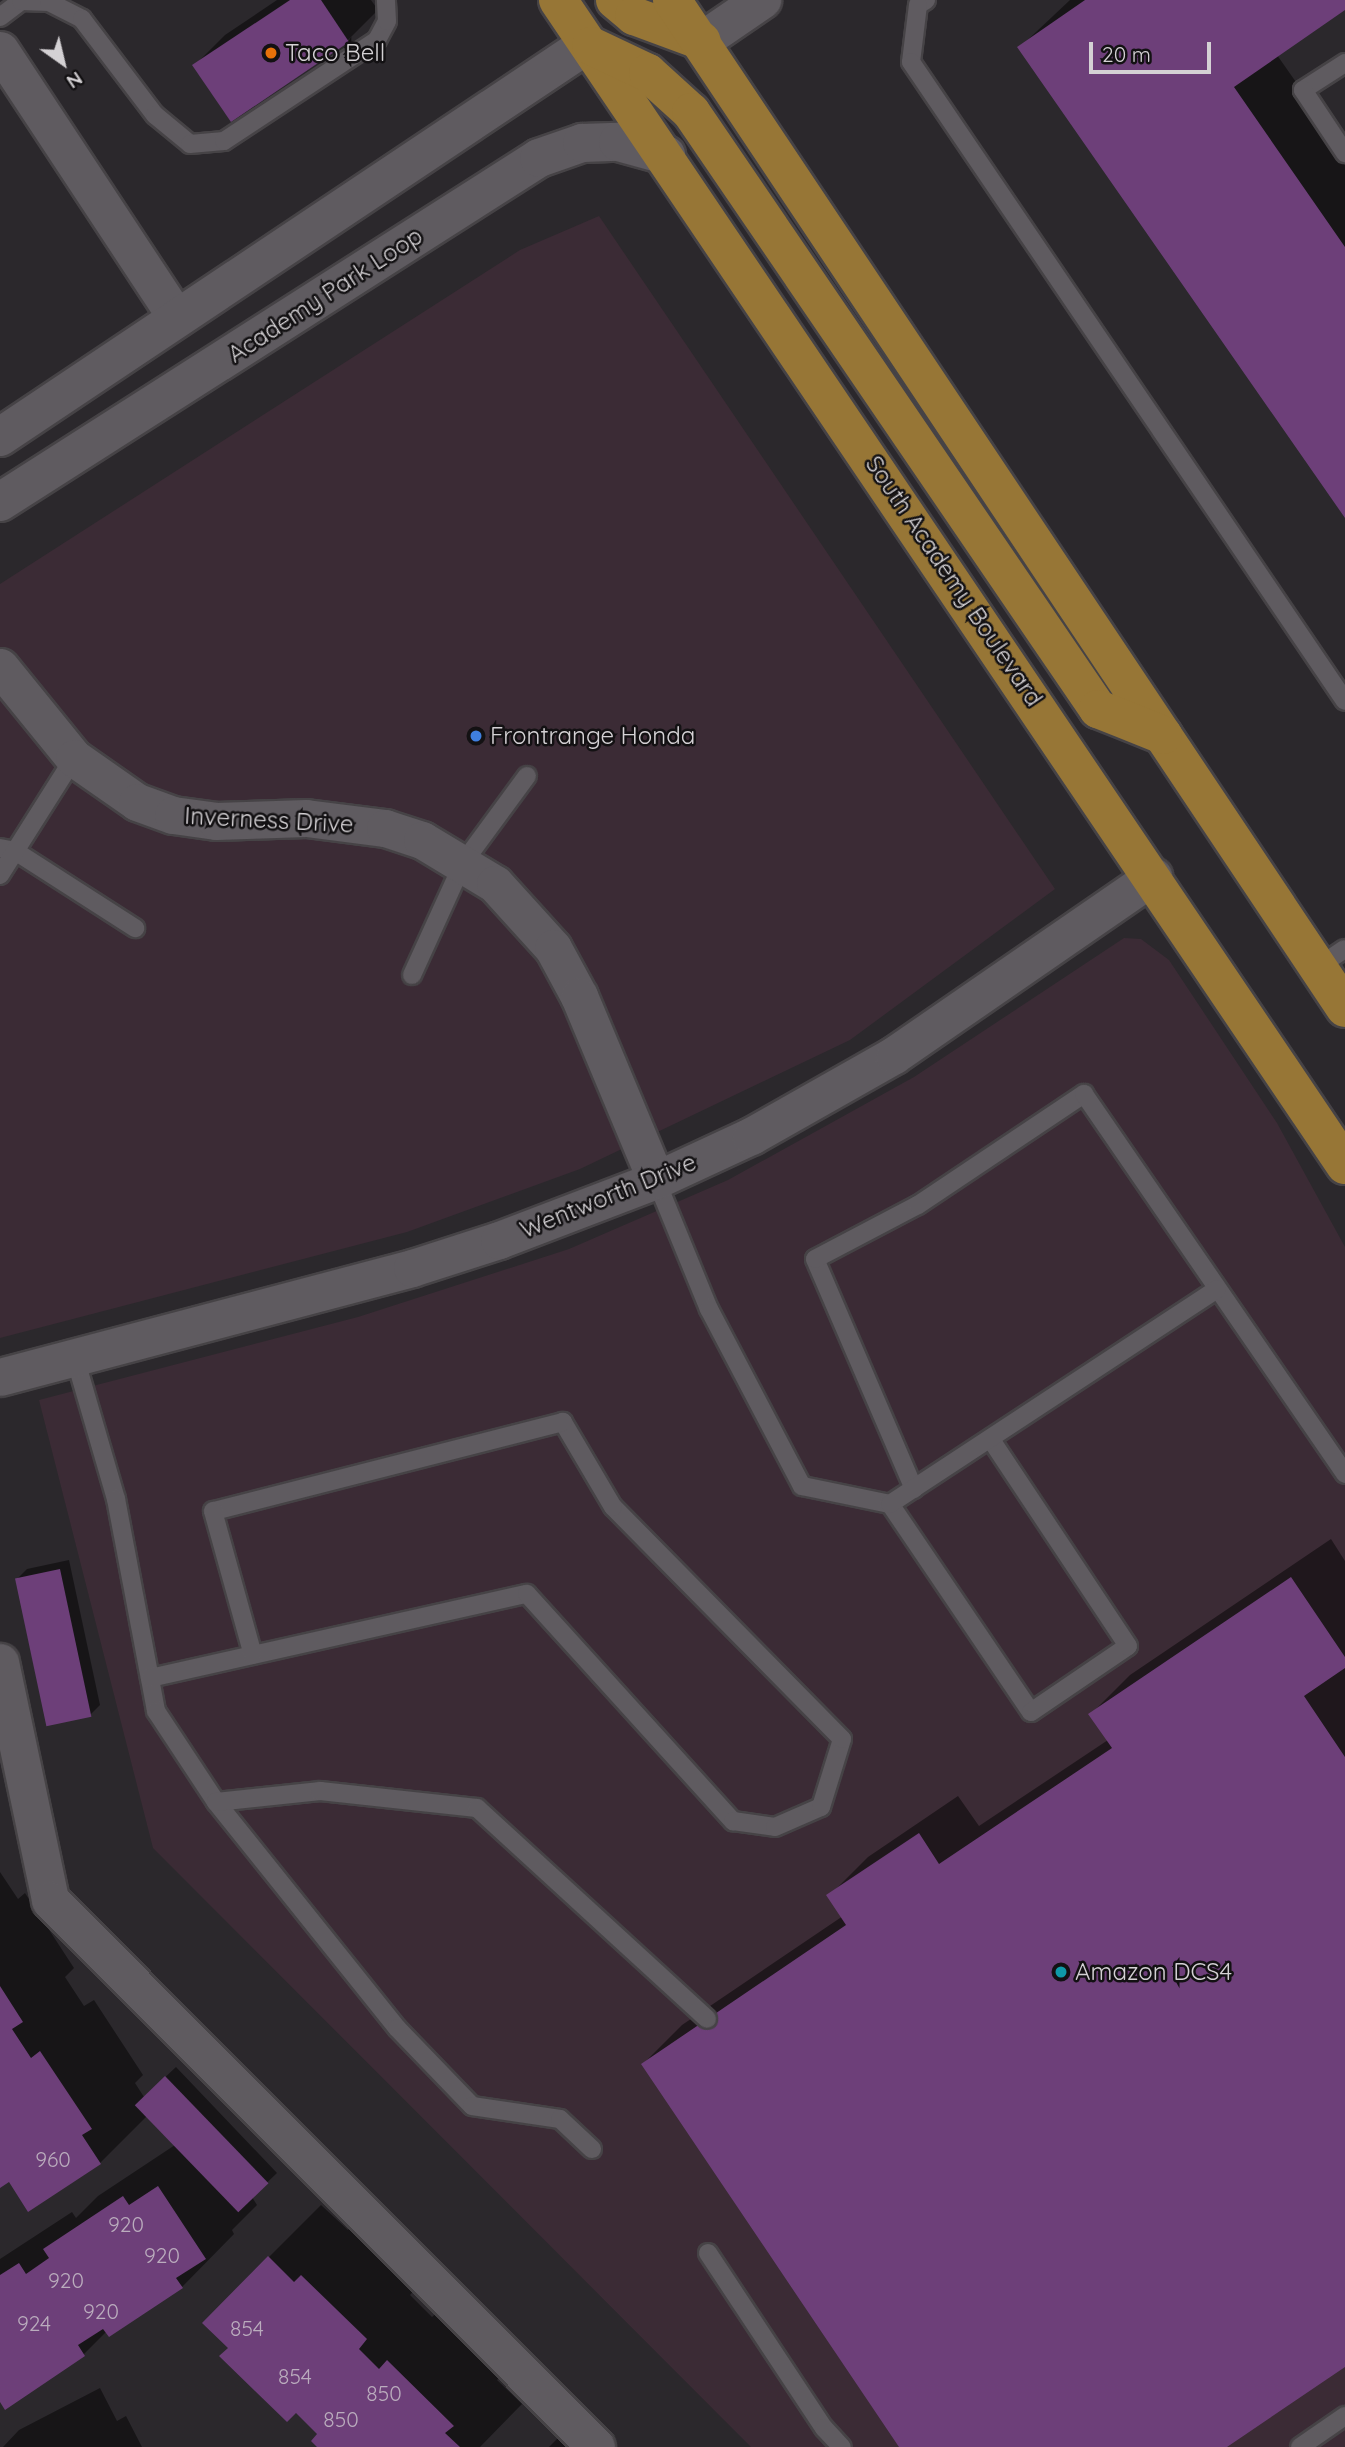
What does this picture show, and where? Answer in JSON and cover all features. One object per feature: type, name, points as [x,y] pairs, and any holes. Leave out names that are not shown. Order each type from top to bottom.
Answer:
[{"type":"highway","name":"South Academy Boulevard","points":[[558,0],[666,155],[1345,1165]]},
{"type":"highway","points":[[615,0],[634,16],[702,41]]},
{"type":"highway","points":[[672,0],[702,41],[1163,735],[1331,958],[1345,1008]]},
{"type":"highway","points":[[587,44],[648,73],[691,112],[1098,709],[1163,735]]},
{"type":"street","points":[[702,41],[762,0]]},
{"type":"street","points":[[0,437],[587,44]]},
{"type":"street","points":[[0,50],[177,318]]},
{"type":"street","name":"Academy Park Loop","points":[[0,502],[539,158],[582,142],[618,142],[666,155]]},
{"type":"street","name":"Inverness Drive","points":[[0,667],[74,758],[137,802],[173,814],[216,821],[306,818],[385,828],[422,840],[495,884],[553,948],[579,996],[656,1180]]},
{"type":"street","name":"Wentworth Drive","points":[[0,1377],[412,1268],[499,1240],[656,1180],[751,1136],[894,1055],[1153,876]]},
{"type":"street","points":[[0,1662],[50,1900],[596,2447]]},
{"type":"lane","points":[[0,17],[21,1],[49,2],[82,19],[155,115],[190,144],[224,141],[377,40],[387,21],[386,0]]},
{"type":"lane","points":[[926,0],[918,5],[911,62],[1345,701]]},
{"type":"lane","points":[[1345,63],[1303,90],[1345,153]]},
{"type":"lane","points":[[0,875],[8,849],[74,758]]},
{"type":"lane","points":[[412,975],[463,863],[527,776]]},
{"type":"lane","points":[[8,849],[135,928]]},
{"type":"lane","points":[[914,1489],[815,1259],[918,1205],[1084,1094],[1345,1474]]},
{"type":"lane","points":[[656,1180],[709,1309],[802,1486],[890,1504],[992,1441],[1217,1289]]},
{"type":"lane","points":[[75,1358],[116,1499],[156,1711],[216,1802],[397,2028],[472,2106],[560,2119],[592,2149]]},
{"type":"lane","points":[[150,1678],[527,1594],[733,1821],[775,1827],[821,1807],[842,1739],[613,1507],[563,1422],[213,1511],[253,1655]]},
{"type":"lane","points":[[890,1504],[1031,1712],[1128,1646],[992,1441]]},
{"type":"lane","points":[[216,1802],[320,1791],[477,1808],[707,2019]]},
{"type":"lane","points":[[708,2253],[824,2428],[842,2447]]},
{"type":"lane","points":[[1300,2447],[1345,2416]]},
{"type":"shaded area","name":"Frontrange Honda","points":[[599,216],[1055,889],[850,1040],[580,1169],[407,1232],[0,1338],[0,584],[520,250]]},
{"type":"shaded area","points":[[1124,938],[1141,939],[1169,960],[1277,1123],[1345,1247],[1345,2447],[751,2447],[153,1848],[39,1400],[358,1317],[569,1249],[728,1180],[914,1077]]},
{"type":"building","name":"Taco Bell","points":[[290,0],[321,0],[349,42],[231,122],[192,65]]},
{"type":"building","points":[[1085,0],[1345,0],[1345,10],[1234,87],[1345,247],[1345,518],[1017,47]]},
{"type":"building","points":[[60,1569],[91,1717],[46,1726],[15,1579]]},
{"type":"building","name":"Amazon DCS4","points":[[1291,1577],[1345,1657],[1345,1668],[1304,1696],[1345,1757],[1345,2367],[1227,2447],[899,2447],[641,2064],[846,1925],[826,1895],[919,1833],[939,1864],[1112,1748],[1088,1714]]},
{"type":"building","points":[[0,1986],[23,2022],[12,2029],[31,2058],[40,2051],[92,2129],[82,2135],[101,2164],[28,2212],[9,2182],[0,2188]]},
{"type":"building","points":[[165,2076],[269,2183],[238,2212],[135,2105]]},
{"type":"building","points":[[158,2186],[206,2259],[176,2278],[183,2288],[109,2337],[103,2329],[78,2345],[85,2356],[5,2410],[0,2402],[0,2275],[19,2263],[26,2274],[49,2258],[43,2249],[123,2196],[129,2205]]},
{"type":"building","points":[[268,2256],[294,2282],[301,2275],[367,2339],[359,2349],[379,2369],[387,2360],[454,2426],[445,2433],[460,2447],[317,2447],[311,2441],[317,2434],[296,2413],[287,2422],[219,2356],[228,2348],[202,2323]]},
{"type":"place","name":"Taco Bell","points":[[271,53]]},
{"type":"place","name":"Frontrange Honda","points":[[476,736]]},
{"type":"place","name":"Amazon DCS4","points":[[1061,1972]]}]
